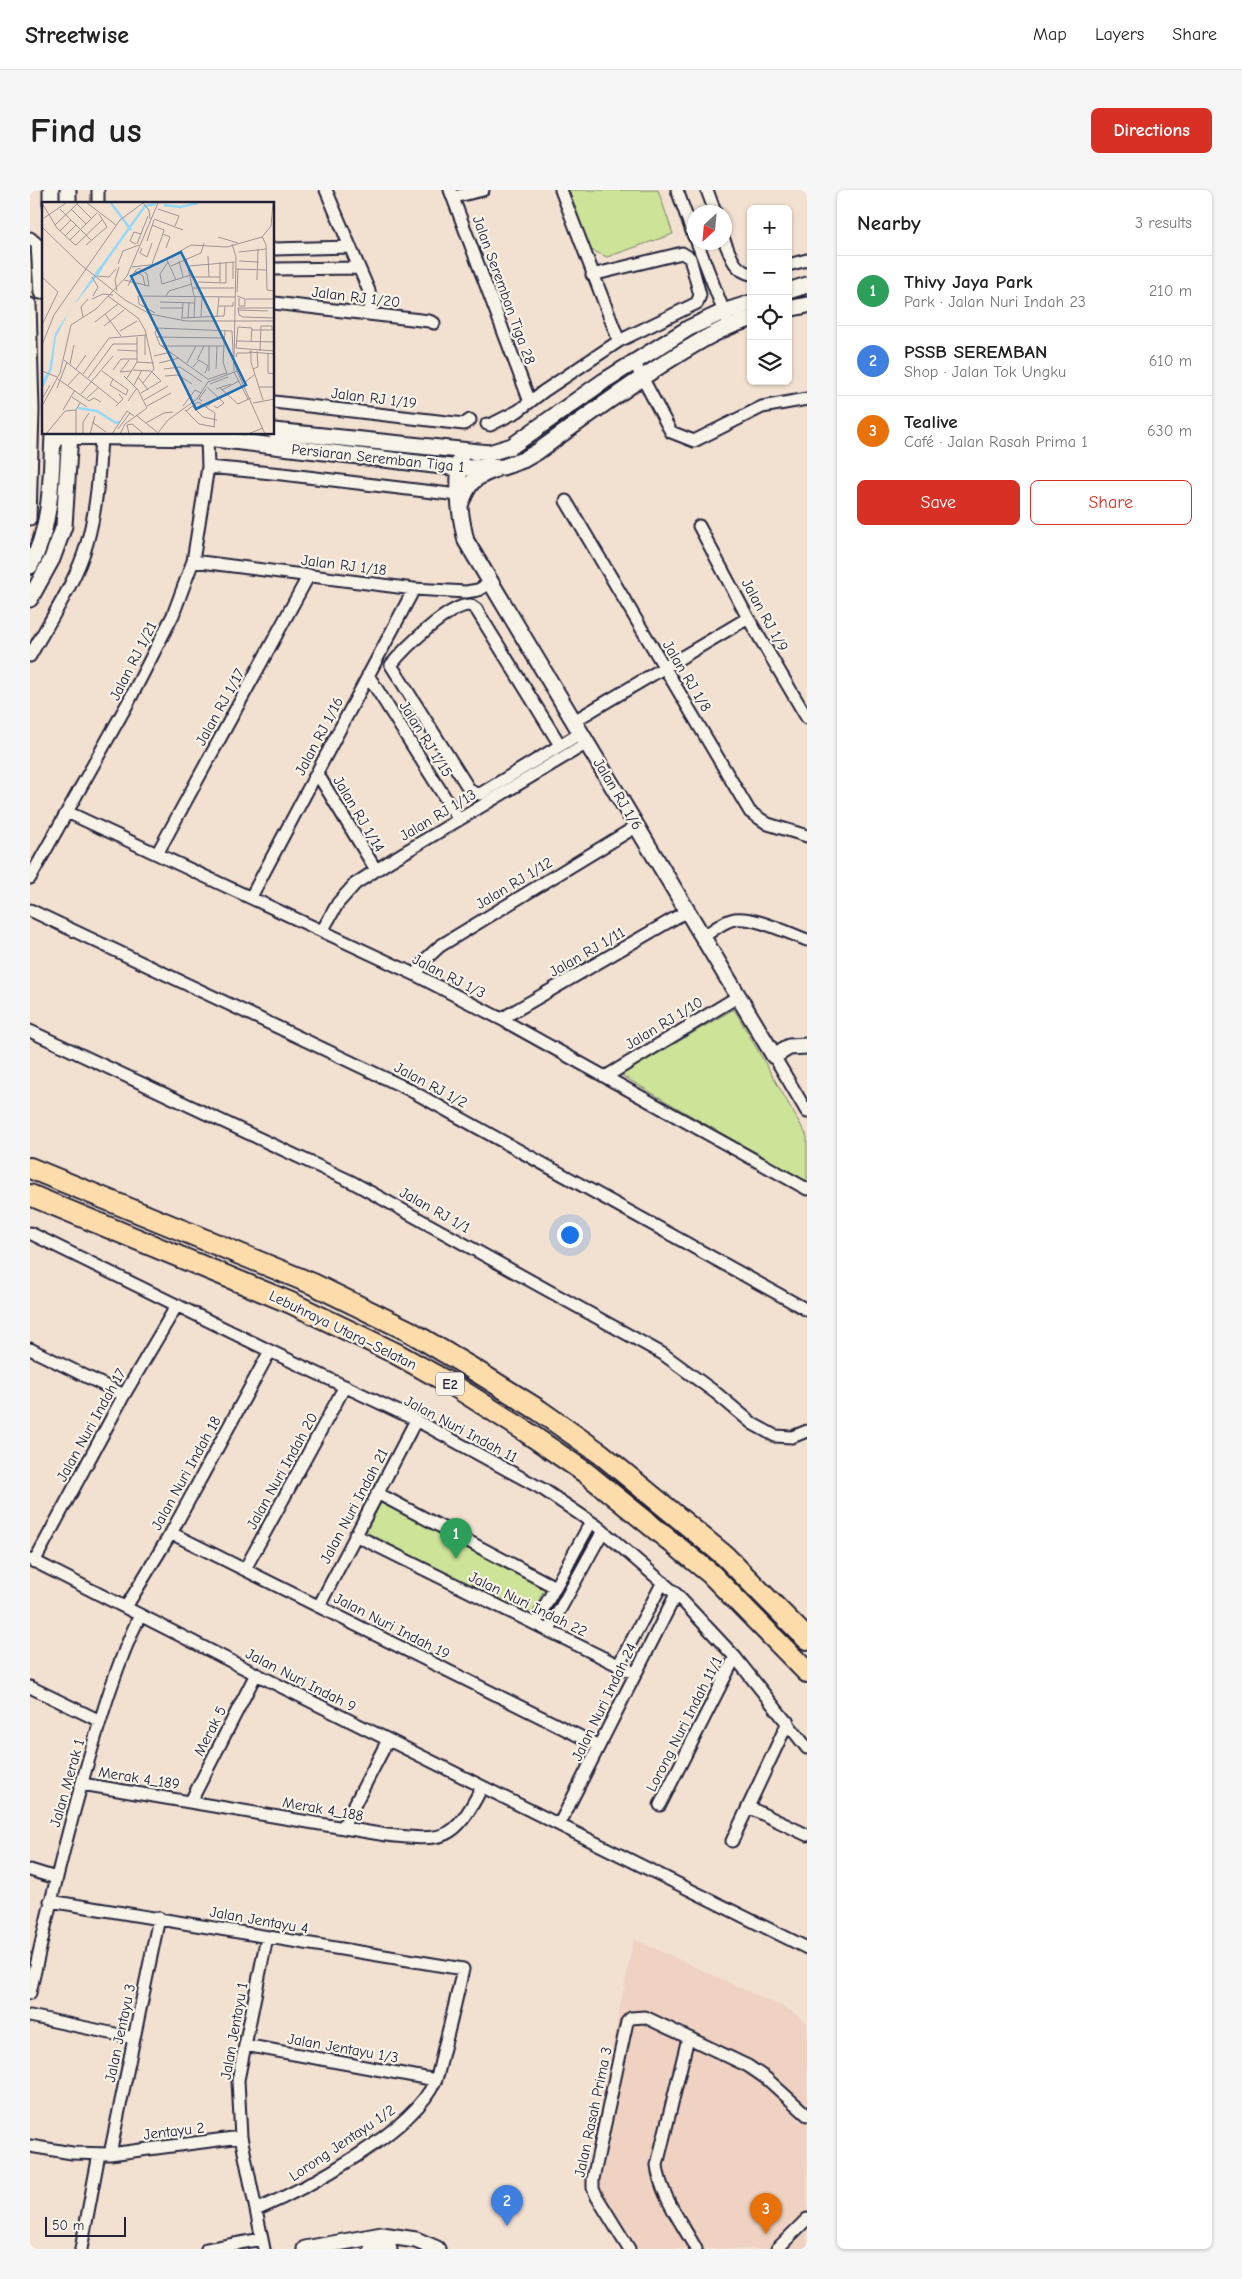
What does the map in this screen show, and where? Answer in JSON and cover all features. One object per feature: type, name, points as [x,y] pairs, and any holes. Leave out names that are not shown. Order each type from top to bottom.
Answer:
[{"type":"highway","name":"Lebuhraya Utara–Selatan","points":[[30,1168],[313,1284],[409,1331],[468,1366],[540,1411],[601,1454],[725,1556],[807,1639]]},
{"type":"highway","name":"Lebuhraya Utara–Selatan","points":[[30,1195],[291,1303],[395,1353],[456,1387],[522,1429],[594,1479],[711,1574],[807,1672]]},
{"type":"main road","points":[[792,290],[807,285]]},
{"type":"main road","name":"Persiaran Seremban Tiga 1","points":[[53,435],[101,437],[207,436],[459,468],[504,467],[537,452],[726,318],[747,305]]},
{"type":"main road","points":[[792,308],[807,305]]},
{"type":"main road","name":"Persiaran Seremban Tiga 1","points":[[275,431],[489,453],[512,446],[634,362],[689,328],[726,318],[747,319]]},
{"type":"main road","points":[[30,566],[44,532],[47,516],[53,435]]},
{"type":"main road","points":[[30,599],[52,559],[64,526],[70,435]]},
{"type":"main road","name":"Jalan RJ 1/6","points":[[461,451],[458,502],[466,541],[774,1056]]},
{"type":"main road","points":[[458,502],[468,485],[478,476],[504,467]]},
{"type":"main road","points":[[774,1056],[789,1047],[807,1046]]},
{"type":"main road","points":[[305,2249],[382,2235],[416,2240],[437,2249]]},
{"type":"main road","points":[[372,2249],[389,2249]]},
{"type":"street","points":[[326,190],[369,291],[371,314]]},
{"type":"street","points":[[452,193],[483,190]]},
{"type":"street","points":[[561,190],[592,275],[619,341]]},
{"type":"street","points":[[677,190],[687,218]]},
{"type":"street","points":[[707,190],[712,205]]},
{"type":"street","name":"Jalan Seremban Tiga 28","points":[[452,193],[530,402]]},
{"type":"street","points":[[30,238],[36,244],[38,293]]},
{"type":"street","points":[[275,249],[350,247]]},
{"type":"street","points":[[699,250],[726,318]]},
{"type":"street","points":[[729,250],[736,266],[747,273]]},
{"type":"street","points":[[487,424],[490,425],[518,411],[619,341],[697,303],[700,299],[690,258],[685,254],[678,253],[592,275]]},
{"type":"street","points":[[792,264],[807,260]]},
{"type":"street","points":[[275,270],[359,268]]},
{"type":"street","name":"Jalan RJ 1/20","points":[[275,303],[429,320],[434,323]]},
{"type":"street","points":[[30,304],[33,410],[30,519]]},
{"type":"street","points":[[634,362],[671,432],[694,441],[762,407],[807,399]]},
{"type":"street","name":"Jalan RJ 1/19","points":[[275,402],[464,424],[470,420]]},
{"type":"street","name":"Jalan RJ 1/21","points":[[30,878],[129,701],[173,614],[193,561],[208,468],[207,436]]},
{"type":"street","points":[[30,656],[78,567],[87,544],[96,502],[101,437]]},
{"type":"street","points":[[208,468],[282,474],[458,502]]},
{"type":"street","name":"Jalan RJ 1/8","points":[[566,501],[750,812],[768,824],[807,836]]},
{"type":"street","name":"Jalan RJ 1/9","points":[[699,526],[748,618],[807,718]]},
{"type":"street","name":"Jalan RJ 1/18","points":[[193,561],[414,589],[473,591],[490,583]]},
{"type":"street","name":"Jalan RJ 1/17","points":[[157,854],[309,576]]},
{"type":"street","name":"Jalan RJ 1/16","points":[[251,897],[414,589]]},
{"type":"street","points":[[470,605],[473,591]]},
{"type":"street","points":[[391,665],[421,633],[462,606],[470,605],[476,609],[560,745]]},
{"type":"street","points":[[380,654],[391,665],[469,789],[474,793],[480,794],[580,732],[664,668],[748,618]]},
{"type":"street","name":"Jalan RJ 1/15","points":[[368,675],[459,820]]},
{"type":"street","name":"Jalan RJ 1/13","points":[[322,931],[338,903],[355,884],[459,820],[580,732]]},
{"type":"street","name":"Jalan RJ 1/14","points":[[317,773],[376,870]]},
{"type":"street","name":"Jalan RJ 1/3","points":[[67,812],[416,975],[501,1019],[807,1189]]},
{"type":"street","name":"Jalan RJ 1/12","points":[[416,975],[426,959],[440,946],[637,826]]},
{"type":"street","name":"Jalan RJ 1/2","points":[[30,910],[408,1089],[807,1310]]},
{"type":"street","name":"Jalan RJ 1/11","points":[[501,1019],[687,910]]},
{"type":"street","points":[[703,936],[725,922],[738,919],[749,920],[807,940]]},
{"type":"street","name":"Jalan RJ 1/10","points":[[605,1076],[739,996]]},
{"type":"street","name":"Jalan RJ 1/1","points":[[30,1031],[352,1182],[663,1354],[716,1393],[753,1424],[775,1436],[792,1437],[807,1431]]},
{"type":"street","name":"Jalan RJ 1/6","points":[[774,1056],[807,1112]]},
{"type":"street","name":"Jalan Nuri Indah 11","points":[[30,1233],[270,1351],[416,1420],[544,1490],[603,1531],[676,1594],[735,1657],[807,1748]]},
{"type":"street","name":"Jalan Nuri Indah 17","points":[[32,1560],[124,1395],[177,1305]]},
{"type":"street","points":[[30,1349],[124,1395]]},
{"type":"street","name":"Jalan Nuri Indah 18","points":[[126,1607],[171,1533],[270,1351]]},
{"type":"street","name":"Jalan Nuri Indah 20","points":[[245,1569],[345,1386]]},
{"type":"street","name":"Jalan Nuri Indah 21","points":[[319,1606],[416,1420]]},
{"type":"street","points":[[377,1493],[555,1587]]},
{"type":"street","points":[[535,1624],[591,1522]]},
{"type":"street","points":[[548,1631],[603,1531]]},
{"type":"street","name":"Jalan Nuri Indah 19","points":[[171,1533],[599,1746]]},
{"type":"street","name":"Jalan Nuri Indah 22","points":[[355,1535],[634,1674]]},
{"type":"street","name":"Jalan Nuri Indah 9","points":[[32,1560],[256,1674],[482,1787],[560,1823],[807,1948]]},
{"type":"street","points":[[618,1666],[663,1582]]},
{"type":"street","name":"Jalan Nuri Indah 24","points":[[560,1823],[676,1594]]},
{"type":"street","name":"Jalan Merak 1","points":[[30,1993],[50,1901],[100,1721],[125,1648],[140,1615]]},
{"type":"street","name":"Lorong Nuri Indah 11/1","points":[[660,1805],[735,1657]]},
{"type":"street","name":"Merak 5","points":[[191,1801],[256,1674]]},
{"type":"street","points":[[30,1688],[100,1721]]},
{"type":"street","points":[[732,1841],[788,1722]]},
{"type":"street","points":[[343,1827],[388,1740]]},
{"type":"street","name":"Merak 4_189","points":[[82,1784],[191,1801]]},
{"type":"street","name":"Merak 4_188","points":[[191,1801],[424,1839],[437,1838],[449,1833],[460,1824],[470,1812],[482,1787]]},
{"type":"street","points":[[748,1807],[807,1836]]},
{"type":"street","points":[[30,1870],[56,1878]]},
{"type":"street","name":"Jalan Jentayu 4","points":[[50,1901],[462,1970]]},
{"type":"street","name":"Jalan Jentayu 3","points":[[81,2249],[134,2038],[159,1918]]},
{"type":"street","name":"Jalan Jentayu 1","points":[[263,2244],[241,2137],[238,2080],[267,1937]]},
{"type":"street","name":"Lorong Jentayu 1/2","points":[[256,2210],[293,2195],[404,2122],[425,2100],[436,2080],[462,1970]]},
{"type":"street","points":[[30,2016],[134,2038]]},
{"type":"street","name":"Jalan Rasah Prima 3","points":[[629,2249],[593,2188],[593,2179],[627,2022],[636,2016],[645,2017],[688,2038]]},
{"type":"street","points":[[696,2249],[664,2191],[658,2177],[657,2165],[688,2038],[748,2066],[767,2079],[807,2115]]},
{"type":"street","name":"Jalan Jentayu 1/3","points":[[245,2045],[436,2080]]},
{"type":"street","name":"Jentayu 2","points":[[30,2146],[72,2153],[104,2154],[241,2137]]},
{"type":"street","points":[[777,2249],[807,2219]]},
{"type":"street","points":[[207,2249],[263,2244]]},
{"type":"shaded area","points":[[634,1939],[791,2011],[807,2023],[807,2249],[624,2249],[584,2184]]},
{"type":"green space","points":[[566,190],[658,190],[673,234],[607,257],[587,248]]},
{"type":"green space","points":[[734,1009],[807,1136],[807,1181],[779,1167],[621,1075]]},
{"type":"green space","points":[[382,1501],[546,1586],[531,1616],[366,1532]]},
{"type":"place","name":"Thivy Jaya Park","points":[[456,1559]]},
{"type":"place","name":"PSSB SEREMBAN","points":[[507,2226]]},
{"type":"place","name":"Tealive","points":[[766,2234]]}]
